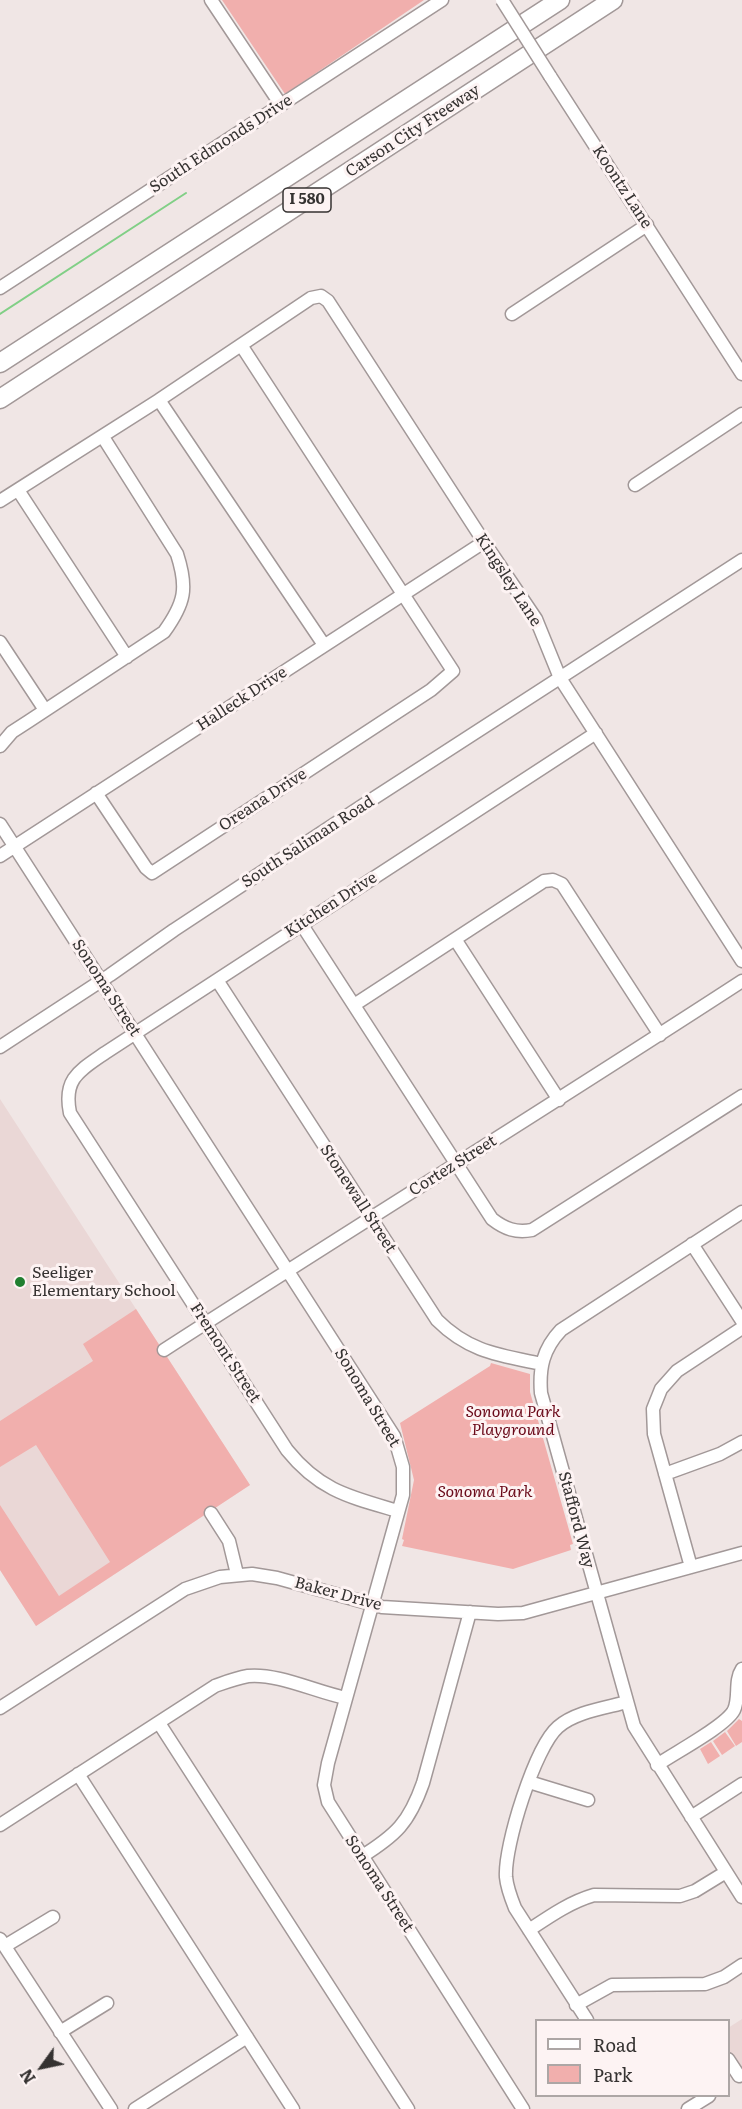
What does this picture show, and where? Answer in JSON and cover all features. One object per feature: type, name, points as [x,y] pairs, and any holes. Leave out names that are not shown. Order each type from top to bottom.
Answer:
[{"type":"highway","name":"Carson City Freeway","points":[[0,363],[560,0]]},
{"type":"highway","name":"Carson City Freeway","points":[[0,399],[614,0]]},
{"type":"street","points":[[211,0],[281,105]]},
{"type":"street","name":"South Edmonds Drive","points":[[0,288],[442,0]]},
{"type":"street","name":"Koontz Lane","points":[[502,0],[742,374]]},
{"type":"street","points":[[512,314],[647,225]]},
{"type":"street","name":"Kingsley Lane","points":[[241,345],[311,298],[321,296],[328,301],[536,619],[560,678],[742,961]]},
{"type":"street","points":[[0,501],[241,345],[404,595]]},
{"type":"street","points":[[159,400],[324,645]]},
{"type":"street","points":[[635,485],[742,414]]},
{"type":"street","points":[[0,746],[12,732],[164,632],[177,614],[184,591],[183,573],[172,544],[103,436]]},
{"type":"street","points":[[18,490],[127,657]]},
{"type":"street","name":"Halleck Drive","points":[[0,856],[484,542]]},
{"type":"street","name":"South Saliman Road","points":[[0,1047],[101,981],[183,923],[742,560]]},
{"type":"street","name":"Oreana Drive","points":[[96,794],[146,868],[152,873],[431,690],[453,670],[404,595]]},
{"type":"street","points":[[0,642],[45,710]]},
{"type":"street","name":"Kitchen Drive","points":[[71,1082],[79,1071],[135,1033],[596,733]]},
{"type":"street","name":"Sonoma Street","points":[[0,824],[394,1436],[403,1467],[403,1495],[328,1763],[324,1785],[327,1802],[521,2105]]},
{"type":"street","points":[[354,1005],[544,882],[553,879],[559,881],[660,1035]]},
{"type":"street","points":[[302,925],[492,1219],[508,1229],[524,1232],[532,1230],[742,1096]]},
{"type":"street","points":[[455,939],[559,1100]]},
{"type":"street","name":"Stonewall Street","points":[[217,980],[436,1320],[452,1336],[482,1351],[542,1365]]},
{"type":"street","name":"Cortez Street","points":[[164,1350],[559,1100],[742,981]]},
{"type":"street","name":"Fremont Street","points":[[71,1082],[68,1096],[70,1113],[287,1450],[301,1467],[328,1488],[398,1511]]},
{"type":"street","name":"Stafford Way","points":[[741,1892],[633,1726],[541,1393],[540,1375],[544,1354],[561,1330],[742,1212]]},
{"type":"street","points":[[692,1244],[742,1321]]},
{"type":"street","points":[[691,1567],[664,1473],[653,1427],[653,1409],[657,1396],[677,1371],[742,1328]]},
{"type":"street","points":[[664,1473],[720,1454],[742,1442]]},
{"type":"street","points":[[211,1513],[229,1541],[237,1574]]},
{"type":"street","name":"Baker Drive","points":[[0,1708],[185,1589],[220,1576],[252,1574],[277,1578],[372,1605],[470,1612],[523,1613],[742,1553]]},
{"type":"street","points":[[362,1857],[389,1839],[402,1826],[416,1804],[470,1612]]},
{"type":"street","points":[[657,1764],[720,1724],[731,1714],[736,1705],[738,1678],[742,1669]]},
{"type":"street","points":[[0,1825],[215,1686],[249,1676],[271,1678],[346,1698]]},
{"type":"street","points":[[586,2019],[529,1930],[508,1892],[506,1876],[509,1846],[534,1765],[543,1745],[557,1727],[571,1718],[627,1702]]},
{"type":"street","points":[[159,1723],[408,2109]]},
{"type":"street","points":[[78,1774],[293,2109]]},
{"type":"street","points":[[529,1782],[588,1800]]},
{"type":"street","points":[[691,1817],[742,1784]]},
{"type":"street","points":[[529,1930],[571,1904],[594,1895],[680,1896],[695,1891],[726,1872]]},
{"type":"street","points":[[53,1917],[2,1943],[111,2109]]},
{"type":"street","points":[[576,2005],[612,1985],[705,1984],[724,1977],[742,1965]]},
{"type":"street","points":[[60,2032],[107,2002]]},
{"type":"street","points":[[135,2109],[247,2037]]},
{"type":"street","points":[[730,2061],[737,2077]]},
{"type":"street","points":[[688,2109],[708,2101]]},
{"type":"street","points":[[507,2109],[521,2105]]},
{"type":"shaded area","points":[[0,1099],[250,1485],[36,1626],[0,1570]]},
{"type":"shaded area","points":[[742,2019],[742,2072],[730,2054],[730,2027]]},
{"type":"green space","points":[[222,0],[424,0],[285,94]]},
{"type":"green space","points":[[136,1309],[250,1485],[36,1626],[0,1570],[0,1505],[59,1596],[110,1562],[36,1445],[0,1467],[0,1421],[93,1361],[83,1344]]},
{"type":"green space","name":"Sonoma Park","points":[[491,1363],[530,1374],[530,1392],[573,1544],[570,1545],[571,1550],[513,1569],[402,1546],[414,1480],[400,1423],[490,1366]]},
{"type":"green space","points":[[739,1719],[742,1721],[742,1742],[736,1746],[727,1731]]},
{"type":"green space","points":[[725,1732],[735,1746],[722,1755],[713,1741]]},
{"type":"green space","points":[[711,1742],[720,1756],[708,1764],[700,1749]]},
{"type":"waterway","points":[[0,314],[186,193]]},
{"type":"place","name":"Seeliger Elementary School","points":[[20,1282]]},
{"type":"park label","name":"Sonoma Park Playground","points":[[513,1421]]}]
